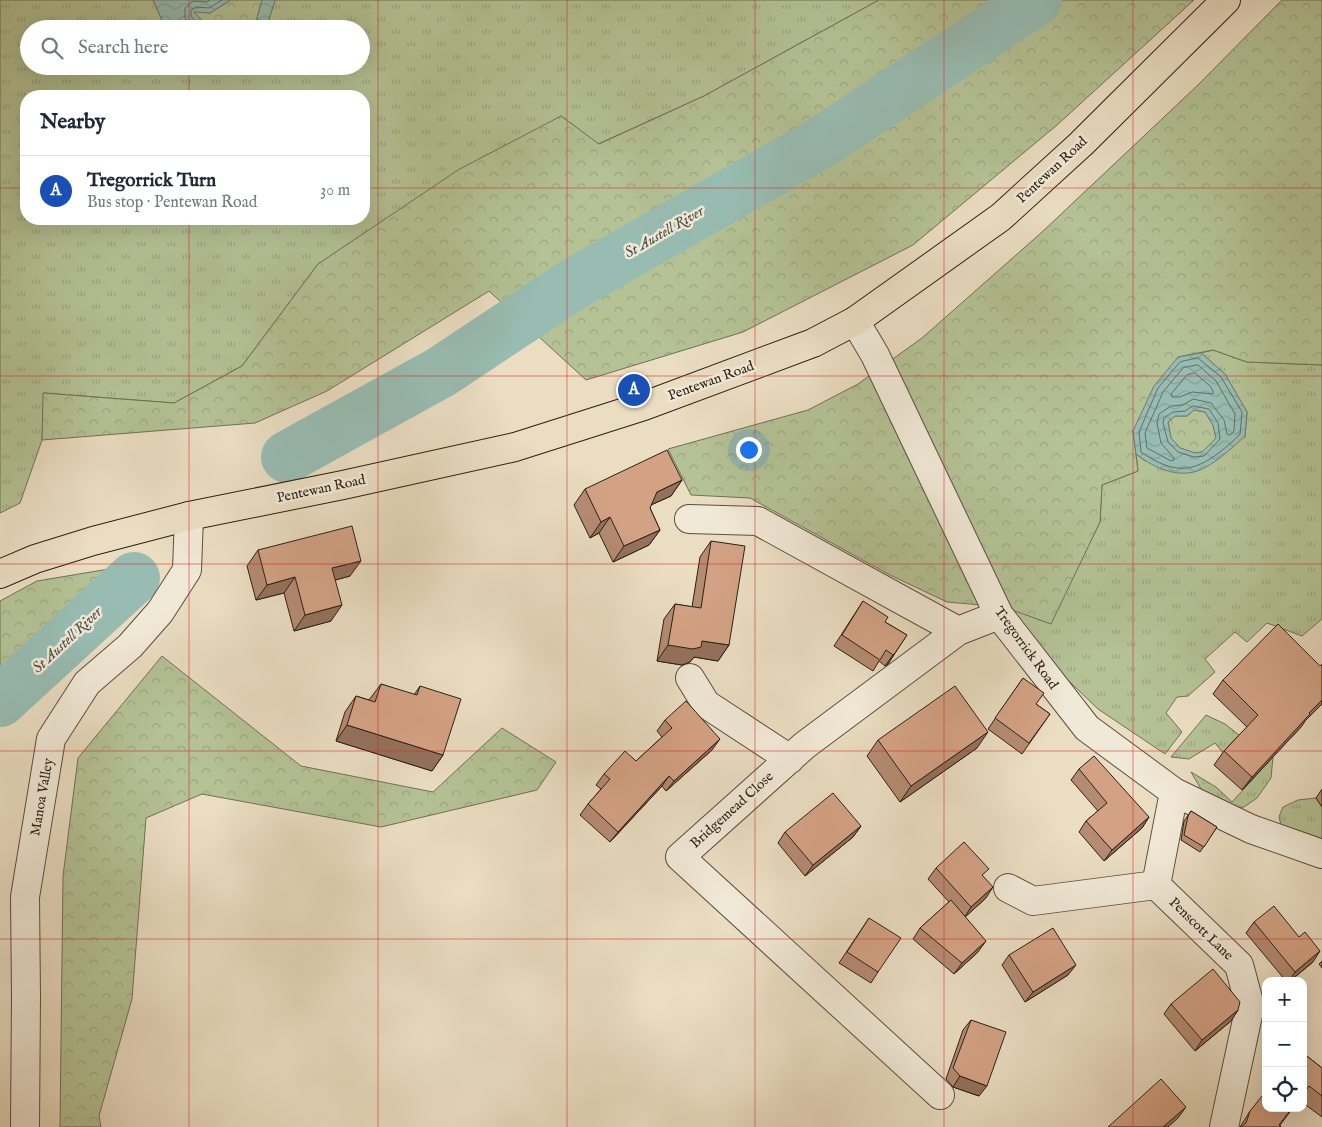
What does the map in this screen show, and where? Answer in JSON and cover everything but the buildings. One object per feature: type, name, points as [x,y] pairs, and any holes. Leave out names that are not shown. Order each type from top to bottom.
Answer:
[{"type":"main road","name":"Pentewan Road","points":[[0,574],[35,559],[93,541],[189,516],[344,485],[515,447],[644,406],[813,343],[855,321],[1001,218],[1081,144],[1226,0]]},
{"type":"street","name":"Tregorrick Road","points":[[855,321],[875,355],[999,615],[1087,728],[1174,792],[1251,829],[1322,854]]},
{"type":"street","name":"Manoa Valley","points":[[25,1127],[25,897],[51,740],[87,683],[130,646],[160,612],[187,570],[189,516]]},
{"type":"street","points":[[689,519],[758,521],[958,631]]},
{"type":"street","name":"Bridgemead Close","points":[[940,1095],[680,857],[805,745],[958,631],[999,615]]},
{"type":"street","points":[[690,678],[706,704],[790,759]]},
{"type":"street","points":[[1008,888],[1033,901],[1156,885],[1174,792]]},
{"type":"street","name":"Penscott Lane","points":[[1156,885],[1239,965],[1250,1006],[1224,1127]]},
{"type":"green space","points":[[0,0],[153,0],[162,20],[20,20],[20,75],[370,75],[370,20],[269,20],[275,0],[879,0],[704,96],[598,144],[561,116],[318,264],[242,366],[174,403],[44,393],[42,440],[20,503],[0,513]]},
{"type":"green space","points":[[231,0],[262,0],[257,20],[202,20],[193,11],[210,13]]},
{"type":"green space","points":[[879,0],[1194,0],[1057,125],[913,245],[743,332],[586,380],[489,291],[327,391],[255,423],[42,440],[43,393],[174,403],[242,366],[318,264],[458,170],[561,116],[599,144],[704,96]]},
{"type":"green space","points":[[1282,0],[1322,0],[1322,365],[1247,362],[1213,350],[1178,357],[1133,431],[1138,471],[1102,485],[1100,522],[1051,624],[1004,607],[947,602],[890,575],[750,498],[691,495],[668,449],[808,410],[858,384],[922,338],[1041,233],[1198,85]]},
{"type":"green space","points":[[1213,350],[1247,362],[1322,365],[1322,619],[1302,636],[1267,623],[1247,642],[1235,632],[1205,659],[1215,672],[1188,696],[1177,697],[1166,713],[1182,732],[1165,754],[1098,709],[1047,660],[1004,607],[1077,568],[1100,522],[1102,485],[1138,471],[1136,454],[1145,461],[1245,437],[1247,412],[1225,374],[1201,353]]},
{"type":"green space","points":[[1194,410],[1205,412],[1213,425],[1216,438],[1202,452],[1195,453],[1180,448],[1171,438],[1168,422],[1175,416],[1187,416]]},
{"type":"green space","points":[[127,566],[0,687],[0,601],[37,581]]},
{"type":"green space","points":[[162,656],[301,766],[433,792],[502,728],[556,762],[537,790],[381,827],[202,794],[146,818],[132,999],[99,1116],[101,1127],[60,1127],[63,876],[78,758]]},
{"type":"green space","points":[[1206,715],[1225,724],[1249,743],[1224,754],[1215,743],[1189,759],[1171,757]]},
{"type":"green space","points":[[1273,757],[1271,778],[1257,798],[1244,807],[1236,808],[1201,789],[1191,772],[1216,787],[1232,802]]},
{"type":"green space","points":[[1316,798],[1322,807],[1322,850],[1281,825],[1279,817],[1283,807],[1298,800]]},
{"type":"water","points":[[153,0],[231,0],[210,13],[194,12],[202,20],[162,20]]},
{"type":"water","points":[[262,0],[275,0],[269,20],[257,20]]},
{"type":"water","points":[[1201,353],[1225,374],[1247,412],[1245,436],[1221,457],[1201,470],[1186,473],[1171,472],[1163,469],[1149,463],[1136,454],[1133,431],[1154,386],[1178,357]],"holes":[[[1194,410],[1205,412],[1213,425],[1216,438],[1202,452],[1195,453],[1180,448],[1171,438],[1168,422],[1175,416],[1187,416]]]},
{"type":"waterway","name":"St Austell River","points":[[287,457],[441,372],[572,285],[822,142],[1036,0]]},
{"type":"waterway","name":"St Austell River","points":[[0,701],[134,578]]},
{"type":"place","name":"Tregorrick Turn","points":[[634,390]]}]
